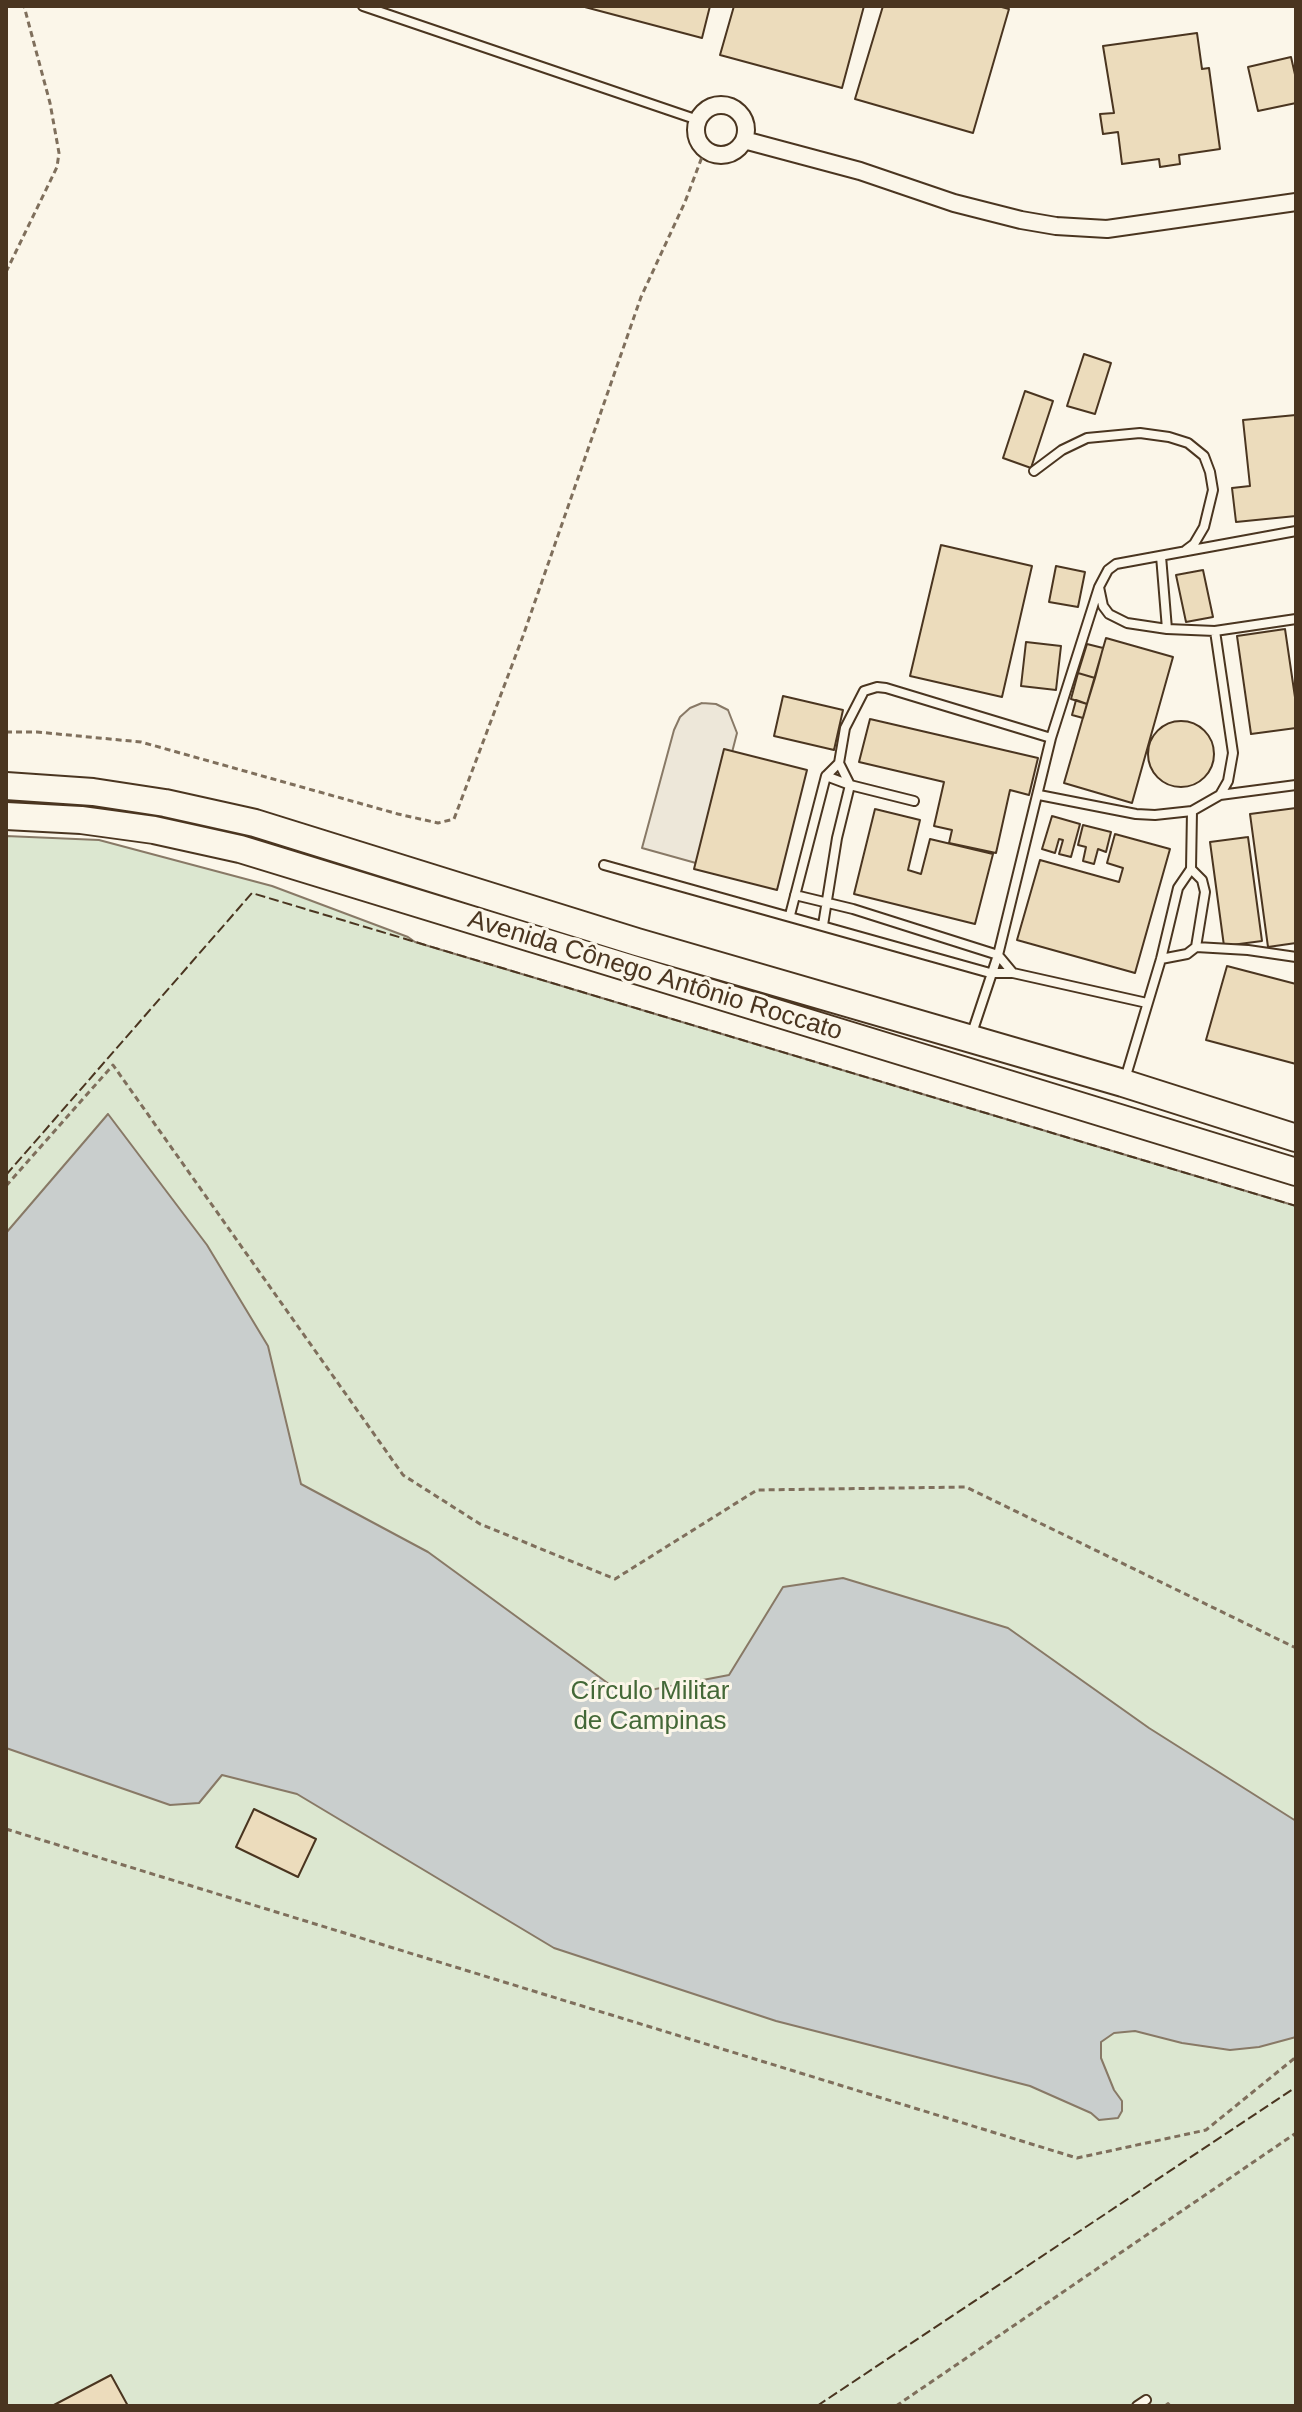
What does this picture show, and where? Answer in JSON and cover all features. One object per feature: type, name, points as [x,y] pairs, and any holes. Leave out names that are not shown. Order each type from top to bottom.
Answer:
[{"type":"main road","name":"Avenida Cônego Antônio Roccato","points":[[6,786],[93,792],[165,803],[255,823],[666,951],[1123,1083],[1296,1138]]},
{"type":"main road","name":"Avenida Cônego Antônio Roccato","points":[[6,816],[81,820],[154,830],[240,849],[1296,1172]]},
{"type":"street","points":[[723,105],[731,107],[743,117],[744,140],[732,153],[723,155],[705,149],[697,136],[698,120],[709,109],[723,105]]},
{"type":"street","points":[[744,140],[860,171],[954,203],[1056,226],[1107,229],[1296,202]]},
{"type":"lane","points":[[363,6],[698,120]]},
{"type":"lane","points":[[1034,471],[1062,450],[1087,438],[1140,433],[1188,443],[1204,456],[1213,490],[1204,527],[1194,544],[1182,553]]},
{"type":"lane","points":[[971,1038],[998,955],[1051,738],[1099,587],[1108,570],[1116,564],[1296,531]]},
{"type":"lane","points":[[1161,556],[1167,629]]},
{"type":"lane","points":[[1099,587],[1103,606],[1117,619],[1167,629],[1215,631],[1296,619]]},
{"type":"lane","points":[[1215,631],[1233,753],[1228,781],[1220,795]]},
{"type":"lane","points":[[790,915],[826,776],[839,763],[845,728],[864,691],[877,687],[1051,738]]},
{"type":"lane","points":[[823,925],[850,785],[839,763]]},
{"type":"lane","points":[[826,776],[914,801]]},
{"type":"lane","points":[[1039,795],[1136,814],[1175,815],[1192,811],[1220,795],[1296,785]]},
{"type":"lane","points":[[1123,1083],[1161,959],[1178,888],[1191,869],[1192,811]]},
{"type":"lane","points":[[604,865],[990,973],[1013,973],[1147,1003]]},
{"type":"lane","points":[[1191,869],[1202,880],[1205,892],[1196,947]]},
{"type":"lane","points":[[795,895],[998,955],[1013,973]]},
{"type":"lane","points":[[1161,959],[1187,954],[1196,947],[1296,957]]},
{"type":"lane","points":[[1137,2406],[1146,2400]]},
{"type":"path","points":[[6,272],[57,167],[59,153],[50,103],[24,6]]},
{"type":"path","points":[[6,732],[141,742],[398,814],[438,823],[454,819],[523,636],[641,297],[685,202],[705,149]]},
{"type":"path","points":[[6,1186],[113,1065],[403,1475],[480,1524],[615,1579],[757,1490],[966,1487],[1296,1648]]},
{"type":"path","points":[[6,1829],[1077,2158],[1206,2130],[1296,2057]]},
{"type":"path","points":[[896,2406],[1296,2133]]},
{"type":"green space","name":"Círculo Militar de Campinas","points":[[6,836],[99,840],[272,886],[415,942],[1296,1206],[1296,2406],[1171,2406],[1168,2403],[1164,2406],[6,2406]]},
{"type":"shaded area","points":[[702,703],[716,704],[728,710],[737,733],[703,865],[642,848],[674,730],[680,717]]},
{"type":"shaded area","points":[[108,1114],[207,1245],[268,1346],[301,1484],[428,1552],[624,1695],[729,1675],[783,1587],[843,1578],[1008,1628],[1149,1728],[1296,1821],[1296,2037],[1259,2047],[1230,2050],[1182,2043],[1135,2031],[1114,2033],[1101,2042],[1101,2058],[1122,2101],[1122,2111],[1118,2118],[1099,2120],[1091,2113],[1030,2086],[776,2021],[554,1948],[297,1794],[222,1775],[199,1803],[170,1805],[6,1748],[6,1233]]},
{"type":"building","points":[[581,6],[710,6],[702,38]]},
{"type":"building","points":[[734,6],[864,6],[842,88],[720,55]]},
{"type":"building","points":[[883,6],[998,6],[1009,9],[973,133],[855,99]]},
{"type":"building","points":[[1197,33],[1202,69],[1209,68],[1220,149],[1179,155],[1180,164],[1160,167],[1159,159],[1122,164],[1118,132],[1103,134],[1100,114],[1114,113],[1103,46]]},
{"type":"building","points":[[1291,57],[1296,79],[1296,103],[1258,111],[1248,67]]},
{"type":"building","points":[[1084,354],[1111,363],[1095,414],[1067,406]]},
{"type":"building","points":[[1025,391],[1053,401],[1031,468],[1003,458]]},
{"type":"building","points":[[1296,415],[1296,516],[1236,522],[1232,488],[1250,486],[1243,420]]},
{"type":"building","points":[[941,545],[1032,566],[1002,697],[910,676]]},
{"type":"building","points":[[1056,566],[1085,572],[1078,607],[1049,602]]},
{"type":"building","points":[[1203,570],[1213,617],[1186,622],[1176,575]]},
{"type":"building","points":[[1285,629],[1296,704],[1296,728],[1251,734],[1237,636]]},
{"type":"building","points":[[1106,638],[1173,657],[1132,803],[1064,783]]},
{"type":"building","points":[[1026,642],[1061,646],[1056,690],[1021,686]]},
{"type":"building","points":[[1087,644],[1103,648],[1095,678],[1078,673]]},
{"type":"building","points":[[1078,673],[1095,678],[1087,704],[1071,699]]},
{"type":"building","points":[[783,696],[843,710],[834,750],[774,736]]},
{"type":"building","points":[[1076,700],[1087,704],[1083,718],[1072,715]]},
{"type":"building","points":[[870,719],[1038,758],[1029,795],[1010,790],[996,853],[949,843],[952,830],[934,826],[944,782],[859,762]]},
{"type":"building","points":[[1174,721],[1188,721],[1200,726],[1209,735],[1214,754],[1212,767],[1205,778],[1188,787],[1174,787],[1162,782],[1153,773],[1148,761],[1148,747],[1153,735],[1162,726]]},
{"type":"building","points":[[724,749],[807,770],[777,890],[694,869]]},
{"type":"building","points":[[1296,808],[1296,943],[1268,947],[1250,814]]},
{"type":"building","points":[[875,809],[920,820],[908,870],[921,874],[930,839],[993,854],[975,924],[854,894]]},
{"type":"building","points":[[1052,816],[1080,824],[1071,857],[1059,854],[1063,840],[1059,839],[1055,853],[1042,849]]},
{"type":"building","points":[[1083,825],[1111,832],[1106,852],[1098,849],[1094,864],[1083,861],[1086,847],[1078,845]]},
{"type":"building","points":[[1115,834],[1170,849],[1135,973],[1017,940],[1040,860],[1119,882],[1123,868],[1107,863]]},
{"type":"building","points":[[1248,837],[1262,941],[1224,946],[1210,842]]},
{"type":"building","points":[[1227,966],[1296,984],[1296,1064],[1206,1040]]},
{"type":"building","points":[[254,1809],[316,1839],[298,1877],[236,1847]]},
{"type":"building","points":[[111,2375],[128,2406],[52,2406]]},
{"type":"fence","points":[[6,1175],[252,893],[1296,1206]]},
{"type":"fence","points":[[817,2406],[1296,2087]]}]
